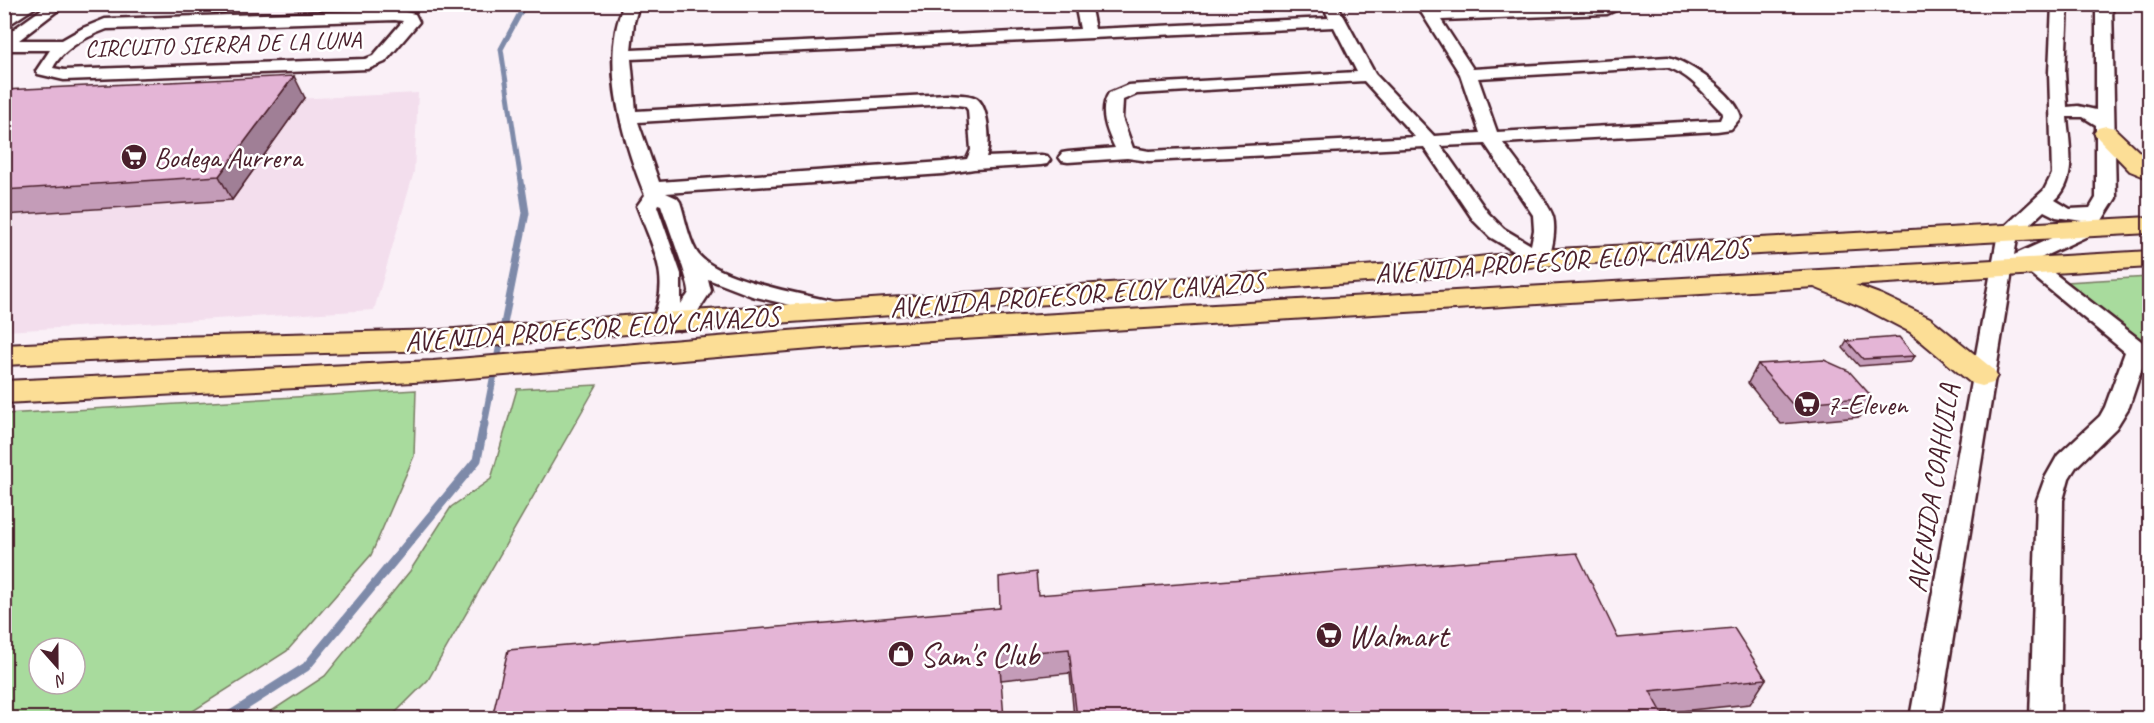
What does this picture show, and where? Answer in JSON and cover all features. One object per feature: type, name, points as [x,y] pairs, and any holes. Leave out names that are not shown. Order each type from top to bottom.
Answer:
[{"type":"main road","points":[[2106,128],[2139,166],[2150,172]]},
{"type":"main road","name":"AVENIDA PROFESOR ELOY CAVAZOS","points":[[4,355],[173,347],[441,340],[1452,268],[1539,258],[2008,233],[2093,220],[2150,225]]},
{"type":"main road","points":[[1433,301],[1494,286],[1524,271],[1539,258],[1599,276],[1685,286]]},
{"type":"main road","name":"AVENIDA PROFESOR ELOY CAVAZOS","points":[[4,392],[433,371],[848,336],[2150,260]]},
{"type":"main road","points":[[1815,280],[1872,301],[1920,325],[1982,376]]},
{"type":"street","points":[[4,25],[33,4]]},
{"type":"street","points":[[4,45],[59,4]]},
{"type":"street","points":[[632,4],[627,16],[622,88],[628,117],[653,192],[647,207],[663,249],[673,287],[671,322]]},
{"type":"street","points":[[1082,4],[1088,33]]},
{"type":"street","points":[[1329,4],[1368,76],[1429,141],[1490,226],[1509,241],[1539,258],[1544,231],[1543,215],[1490,137],[1468,74],[1427,10]]},
{"type":"street","points":[[1427,10],[1607,9],[1622,4]]},
{"type":"street","points":[[2008,233],[2045,201],[2052,193],[2061,174],[2057,72],[2060,4]]},
{"type":"street","points":[[2002,268],[2093,220],[2106,198],[2104,4]]},
{"type":"street","name":"CIRCUITO SIERRA DE LA LUNA","points":[[394,15],[410,17],[411,20],[379,59],[363,65],[57,75],[44,71],[45,65],[53,57],[88,30],[115,22],[394,15]]},
{"type":"street","points":[[623,55],[1338,22]]},
{"type":"street","points":[[4,25],[24,29]]},
{"type":"street","name":"CIRCUITO SIERRA DE LA LUNA","points":[[4,45],[67,45]]},
{"type":"street","name":"CIRCUITO SIERRA DE LA LUNA","points":[[4,58],[53,57]]},
{"type":"street","points":[[1068,158],[1127,153],[1172,156],[1717,126],[1725,124],[1732,117],[1731,112],[1694,75],[1682,66],[1668,62],[1468,74]]},
{"type":"street","points":[[1127,153],[1120,140],[1112,107],[1115,97],[1123,92],[1152,87],[1368,76]]},
{"type":"street","points":[[628,117],[959,99],[970,102],[977,109],[980,150],[974,163]]},
{"type":"street","points":[[2059,114],[2084,111],[2100,118],[2106,128]]},
{"type":"street","points":[[653,192],[943,168],[974,163],[1041,160]]},
{"type":"street","points":[[653,192],[670,202],[687,255],[699,281],[700,291],[671,322]]},
{"type":"street","points":[[2045,201],[2050,207],[2067,215],[2093,220]]},
{"type":"street","name":"AVENIDA COAHUILA","points":[[1925,718],[2008,233]]},
{"type":"street","points":[[687,255],[699,266],[728,279],[840,310]]},
{"type":"street","points":[[2034,267],[2143,355],[2109,422],[2067,461],[2057,478],[2050,500],[2045,718]]},
{"type":"shaded area","points":[[418,93],[414,172],[374,310],[5,331],[5,113]]},
{"type":"green space","points":[[2149,277],[2149,351],[2067,282]]},
{"type":"green space","points":[[597,385],[428,680],[390,718],[261,718],[325,676],[410,571],[451,507],[491,479],[517,389]]},
{"type":"green space","points":[[416,390],[414,456],[371,555],[287,651],[182,718],[5,718],[5,414]]},
{"type":"building","name":"Bodega Aurrera","points":[[294,76],[219,176],[4,190],[4,90]]},
{"type":"building","points":[[1899,337],[1915,356],[1863,359],[1847,341]]},
{"type":"building","points":[[1824,360],[1849,371],[1872,397],[1792,404],[1758,364]]},
{"type":"building","points":[[1577,553],[1618,638],[1734,628],[1766,679],[1650,691],[1665,718],[1077,718],[1069,649],[999,655],[1004,718],[492,718],[508,650],[1000,608],[999,577],[1036,572],[1038,595]]},
{"type":"waterway","points":[[522,188],[501,49],[525,4]]},
{"type":"waterway","points":[[484,425],[526,213],[522,187]]},
{"type":"waterway","points":[[226,718],[306,667],[477,460],[484,424]]},
{"type":"place","name":"Bodega Aurrera","points":[[134,157]]},
{"type":"place","name":"7-Eleven","points":[[1807,404]]},
{"type":"place","name":"Walmart","points":[[1329,635]]},
{"type":"place","name":"Sam's Club","points":[[901,654]]}]
